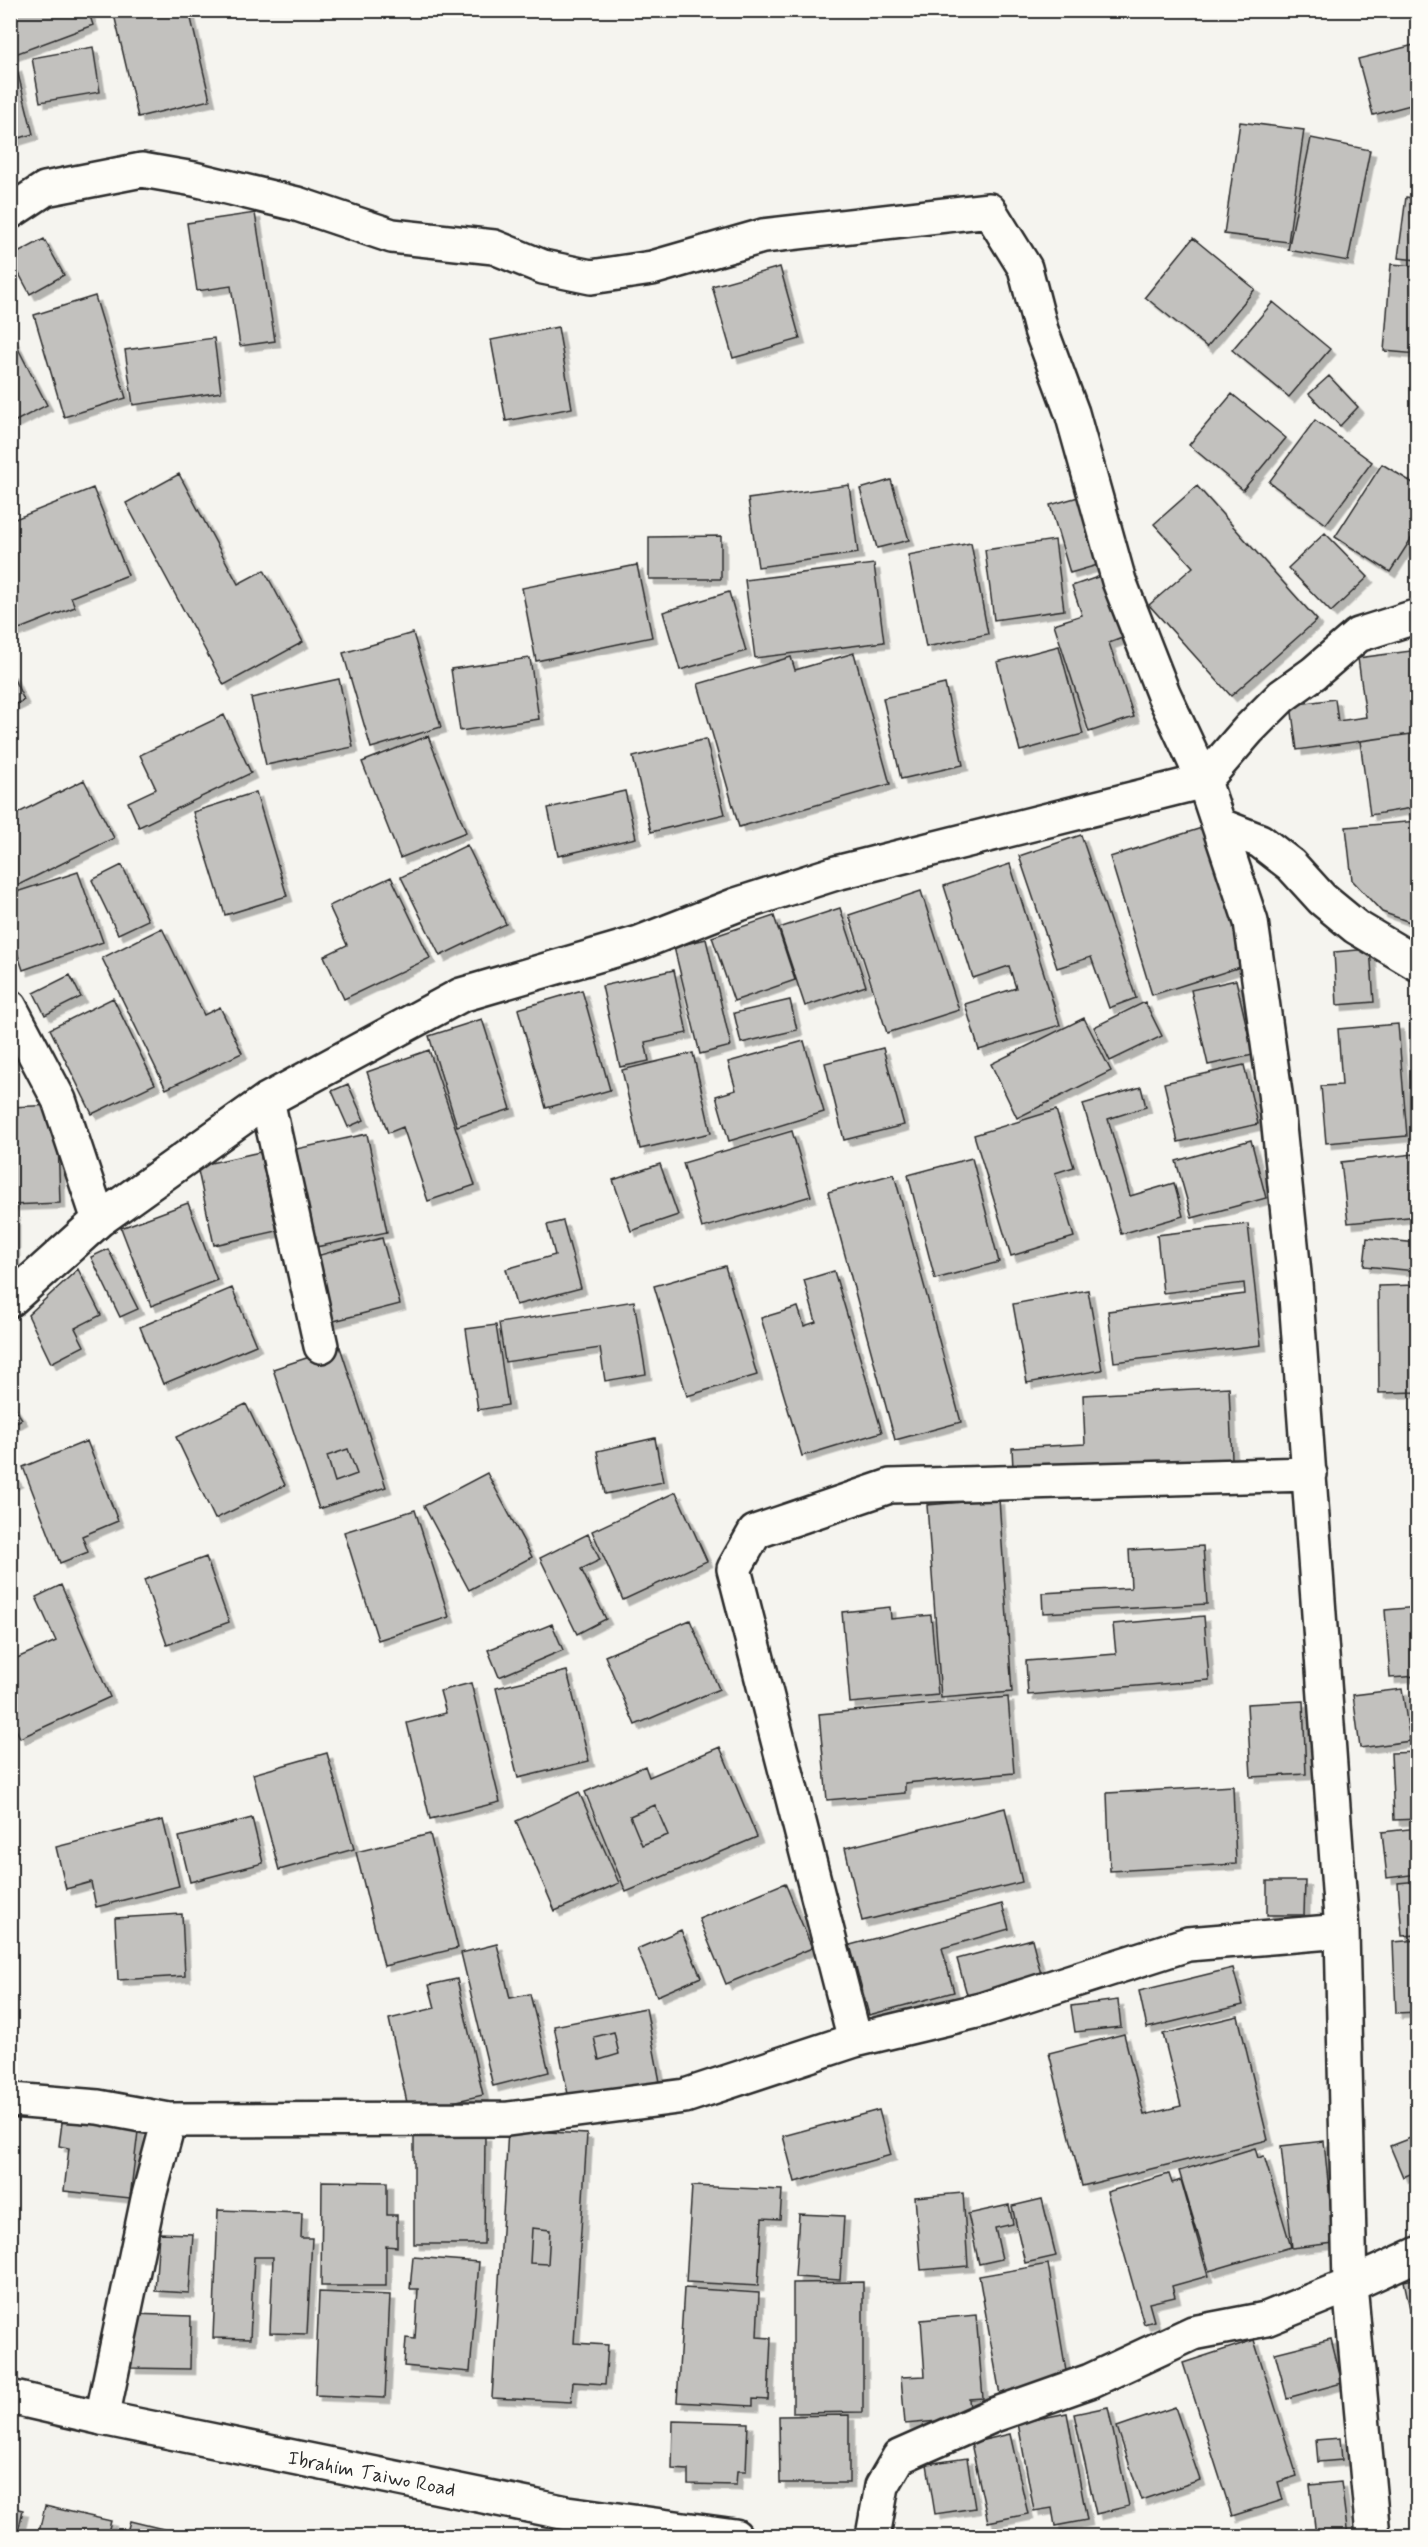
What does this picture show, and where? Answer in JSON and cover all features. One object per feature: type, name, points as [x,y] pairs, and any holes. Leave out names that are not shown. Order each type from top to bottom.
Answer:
[{"type":"street","points":[[10,212],[45,189],[142,170],[194,179],[297,204],[392,236],[494,247],[543,267],[591,276],[652,268],[763,236],[989,210],[1025,268],[1041,330],[1072,414],[1119,581],[1163,693],[1204,781],[1251,922],[1272,1072],[1295,1283],[1310,1474],[1342,1931],[1350,2285],[1373,2536]]},
{"type":"street","points":[[10,1300],[99,1220],[267,1100],[462,994],[639,943],[736,905],[836,873],[1204,781],[1249,729],[1282,696],[1314,673],[1358,635],[1418,616]]},
{"type":"street","points":[[1219,825],[1260,841],[1291,865],[1322,899],[1356,927],[1418,964]]},
{"type":"street","points":[[10,1007],[59,1100],[99,1220]]},
{"type":"street","points":[[267,1100],[321,1346]]},
{"type":"street","points":[[855,2040],[734,1569],[755,1533],[890,1486],[1310,1474]]},
{"type":"street","points":[[10,2097],[12,2100],[98,2107],[169,2120],[508,2119],[685,2096],[855,2040],[981,2010],[1188,1944],[1342,1931]]},
{"type":"street","points":[[102,2418],[148,2199],[169,2120]]},
{"type":"street","points":[[873,2536],[882,2486],[898,2457],[994,2415],[1090,2381],[1193,2333],[1266,2319],[1418,2254]]},
{"type":"street","name":"Ibrahim Taiwo Road","points":[[10,2397],[102,2418],[567,2513],[735,2536]]},
{"type":"building","points":[[19,10],[88,10],[93,25],[10,56],[10,14]]},
{"type":"building","points":[[113,10],[189,10],[210,100],[138,117]]},
{"type":"building","points":[[1418,44],[1418,103],[1373,115],[1358,59]]},
{"type":"building","points":[[93,47],[100,92],[40,102],[32,58]]},
{"type":"building","points":[[16,66],[33,134],[13,140],[10,68]]},
{"type":"building","points":[[1240,122],[1304,130],[1288,242],[1224,234]]},
{"type":"building","points":[[1311,138],[1370,150],[1348,261],[1288,250]]},
{"type":"building","points":[[1406,197],[1418,199],[1418,260],[1398,258]]},
{"type":"building","points":[[255,213],[275,341],[240,346],[231,286],[197,291],[187,223]]},
{"type":"building","points":[[1193,238],[1255,289],[1207,347],[1145,297]]},
{"type":"building","points":[[44,239],[64,275],[30,294],[10,257]]},
{"type":"building","points":[[1391,264],[1418,266],[1418,354],[1384,351]]},
{"type":"building","points":[[780,267],[800,339],[733,358],[712,286]]},
{"type":"building","points":[[95,296],[126,398],[64,417],[34,315]]},
{"type":"building","points":[[1273,302],[1330,349],[1289,397],[1232,350]]},
{"type":"building","points":[[558,327],[572,408],[506,421],[491,340]]},
{"type":"building","points":[[10,333],[47,405],[10,424]]},
{"type":"building","points":[[214,338],[221,392],[133,405],[125,350]]},
{"type":"building","points":[[1329,376],[1358,407],[1340,426],[1309,394]]},
{"type":"building","points":[[1232,394],[1286,438],[1243,490],[1189,445]]},
{"type":"building","points":[[1315,420],[1372,462],[1326,524],[1269,482]]},
{"type":"building","points":[[1382,464],[1418,486],[1418,528],[1390,572],[1335,537]]},
{"type":"building","points":[[179,474],[238,584],[264,570],[303,642],[224,685],[126,503]]},
{"type":"building","points":[[891,480],[909,540],[877,548],[860,489]]},
{"type":"building","points":[[849,485],[858,553],[758,567],[748,499]]},
{"type":"building","points":[[1197,486],[1317,620],[1231,696],[1149,605],[1193,567],[1154,524]]},
{"type":"building","points":[[93,488],[128,575],[71,597],[75,607],[14,631],[10,621],[10,521]]},
{"type":"building","points":[[1089,494],[1108,562],[1070,573],[1050,505]]},
{"type":"building","points":[[1325,533],[1368,577],[1331,612],[1288,568]]},
{"type":"building","points":[[721,536],[721,579],[649,579],[649,537]]},
{"type":"building","points":[[1055,540],[1064,610],[994,620],[985,550]]},
{"type":"building","points":[[971,543],[988,634],[926,647],[908,555]]},
{"type":"building","points":[[874,564],[884,642],[755,658],[745,580]]},
{"type":"building","points":[[637,565],[652,637],[536,661],[522,588]]},
{"type":"building","points":[[1112,572],[1133,634],[1109,643],[1134,717],[1089,732],[1054,624],[1082,615],[1072,586]]},
{"type":"building","points":[[729,592],[746,651],[680,670],[663,612]]},
{"type":"building","points":[[413,633],[441,727],[371,748],[343,653]]},
{"type":"building","points":[[1059,646],[1083,734],[1020,751],[997,662]]},
{"type":"building","points":[[1418,650],[1418,733],[1297,750],[1291,705],[1335,699],[1338,721],[1366,717],[1358,658]]},
{"type":"building","points":[[854,653],[890,784],[739,827],[698,684],[791,657],[795,670]]},
{"type":"building","points":[[530,658],[539,719],[460,731],[451,669]]},
{"type":"building","points":[[10,671],[24,700],[10,707]]},
{"type":"building","points":[[339,679],[353,747],[266,765],[251,698]]},
{"type":"building","points":[[945,684],[963,765],[901,779],[883,698]]},
{"type":"building","points":[[224,715],[251,773],[139,827],[128,802],[156,789],[140,755]]},
{"type":"building","points":[[1418,733],[1418,807],[1370,815],[1360,741]]},
{"type":"building","points":[[428,736],[466,832],[400,858],[362,762]]},
{"type":"building","points":[[706,739],[725,814],[651,832],[633,757]]},
{"type":"building","points":[[84,780],[114,838],[10,889],[10,817]]},
{"type":"building","points":[[625,791],[636,838],[558,856],[548,808]]},
{"type":"building","points":[[256,792],[287,896],[225,915],[193,812]]},
{"type":"building","points":[[1418,821],[1418,925],[1382,912],[1352,880],[1346,827]]},
{"type":"building","points":[[1208,826],[1250,964],[1152,995],[1110,857]]},
{"type":"building","points":[[1081,835],[1136,998],[1109,1008],[1091,957],[1057,968],[1019,856]]},
{"type":"building","points":[[467,845],[506,924],[440,956],[401,877]]},
{"type":"building","points":[[1010,864],[1060,1025],[979,1050],[965,1004],[1016,988],[1009,966],[973,978],[944,886]]},
{"type":"building","points":[[122,865],[148,920],[118,934],[92,880]]},
{"type":"building","points":[[78,872],[103,942],[23,970],[10,932],[10,894]]},
{"type":"building","points":[[391,877],[430,958],[344,999],[324,956],[347,945],[329,906]]},
{"type":"building","points":[[921,891],[959,1010],[887,1033],[849,915]]},
{"type":"building","points":[[840,908],[866,986],[805,1006],[779,928]]},
{"type":"building","points":[[774,916],[795,980],[734,1001],[712,937]]},
{"type":"building","points":[[162,928],[204,1015],[220,1007],[242,1053],[166,1089],[102,958]]},
{"type":"building","points":[[706,939],[731,1046],[700,1054],[674,947]]},
{"type":"building","points":[[1370,949],[1374,1002],[1337,1005],[1334,952]]},
{"type":"building","points":[[674,970],[687,1033],[645,1042],[649,1061],[620,1067],[602,986]]},
{"type":"building","points":[[70,975],[81,997],[45,1015],[34,993]]},
{"type":"building","points":[[1236,980],[1253,1055],[1208,1065],[1191,990]]},
{"type":"building","points":[[582,990],[610,1090],[546,1108],[518,1009]]},
{"type":"building","points":[[113,998],[155,1084],[92,1114],[50,1029]]},
{"type":"building","points":[[790,1000],[797,1030],[741,1043],[734,1013]]},
{"type":"building","points":[[1145,1002],[1162,1036],[1110,1061],[1094,1027]]},
{"type":"building","points":[[1084,1018],[1111,1071],[1017,1118],[991,1064]]},
{"type":"building","points":[[482,1019],[511,1109],[457,1126],[429,1036]]},
{"type":"building","points":[[1410,1021],[1418,1021],[1418,1078],[1411,1078]]},
{"type":"building","points":[[1398,1024],[1407,1136],[1326,1143],[1321,1086],[1342,1085],[1338,1029]]},
{"type":"building","points":[[804,1041],[824,1112],[729,1141],[716,1096],[736,1090],[728,1062]]},
{"type":"building","points":[[883,1048],[904,1125],[844,1140],[825,1063]]},
{"type":"building","points":[[429,1050],[475,1185],[428,1201],[403,1127],[388,1133],[367,1072]]},
{"type":"building","points":[[693,1053],[711,1133],[640,1149],[622,1070]]},
{"type":"building","points":[[1244,1065],[1258,1124],[1178,1142],[1164,1083]]},
{"type":"building","points":[[348,1084],[364,1120],[348,1127],[332,1091]]},
{"type":"building","points":[[1141,1087],[1146,1107],[1108,1119],[1130,1196],[1174,1183],[1183,1216],[1121,1234],[1083,1104]]},
{"type":"building","points":[[57,1105],[60,1203],[10,1205],[10,1107]]},
{"type":"building","points":[[1056,1110],[1074,1167],[1055,1173],[1074,1237],[1011,1256],[974,1135]]},
{"type":"building","points":[[792,1131],[811,1196],[702,1228],[683,1163]]},
{"type":"building","points":[[367,1134],[387,1232],[316,1247],[296,1149]]},
{"type":"building","points":[[1251,1140],[1266,1198],[1192,1218],[1176,1161]]},
{"type":"building","points":[[260,1152],[277,1231],[214,1245],[197,1166]]},
{"type":"building","points":[[1414,1154],[1418,1216],[1348,1223],[1341,1162]]},
{"type":"building","points":[[972,1158],[999,1262],[935,1279],[908,1175]]},
{"type":"building","points":[[660,1164],[678,1215],[631,1231],[613,1180]]},
{"type":"building","points":[[894,1174],[961,1422],[895,1440],[828,1192]]},
{"type":"building","points":[[188,1203],[217,1280],[151,1306],[121,1228]]},
{"type":"building","points":[[10,1213],[14,1213],[14,1287],[10,1287]]},
{"type":"building","points":[[563,1221],[581,1288],[516,1305],[506,1269],[555,1255],[547,1225]]},
{"type":"building","points":[[1248,1224],[1261,1345],[1114,1362],[1108,1311],[1245,1294],[1244,1283],[1163,1293],[1157,1235]]},
{"type":"building","points":[[382,1238],[400,1304],[326,1323],[309,1258]]},
{"type":"building","points":[[1367,1238],[1418,1243],[1416,1271],[1364,1266]]},
{"type":"building","points":[[108,1249],[138,1309],[120,1317],[91,1257]]},
{"type":"building","points":[[725,1266],[757,1375],[687,1396],[654,1286]]},
{"type":"building","points":[[78,1269],[101,1315],[75,1328],[84,1346],[51,1363],[28,1315]]},
{"type":"building","points":[[834,1271],[882,1432],[802,1456],[761,1318],[798,1307],[804,1326],[816,1322],[804,1280]]},
{"type":"building","points":[[1418,1285],[1418,1392],[1379,1393],[1378,1286]]},
{"type":"building","points":[[232,1288],[256,1345],[163,1384],[140,1327]]},
{"type":"building","points":[[1088,1290],[1102,1370],[1027,1383],[1013,1304]]},
{"type":"building","points":[[634,1301],[646,1374],[605,1381],[600,1348],[505,1362],[499,1323]]},
{"type":"building","points":[[496,1325],[508,1405],[478,1410],[466,1329]]},
{"type":"building","points":[[340,1347],[386,1487],[319,1509],[273,1369]],"holes":[[[348,1449],[357,1474],[335,1482],[327,1456]]]},
{"type":"building","points":[[1229,1387],[1232,1459],[1013,1469],[1012,1448],[1085,1444],[1083,1395]]},
{"type":"building","points":[[10,1401],[22,1419],[10,1426]]},
{"type":"building","points":[[246,1404],[285,1485],[215,1519],[176,1437]]},
{"type":"building","points":[[655,1438],[663,1482],[605,1494],[597,1451]]},
{"type":"building","points":[[87,1441],[118,1521],[82,1536],[88,1552],[60,1563],[23,1467]]},
{"type":"building","points":[[348,1449],[357,1474],[335,1482],[327,1456]]},
{"type":"building","points":[[10,1471],[17,1481],[10,1485]]},
{"type":"building","points":[[487,1473],[532,1557],[469,1590],[424,1506]]},
{"type":"building","points":[[676,1492],[707,1561],[623,1600],[592,1531]]},
{"type":"building","points":[[999,1499],[1012,1692],[941,1698],[927,1505]]},
{"type":"building","points":[[415,1510],[449,1617],[378,1640],[344,1532]]},
{"type":"building","points":[[588,1534],[600,1560],[581,1569],[606,1619],[577,1634],[540,1558]]},
{"type":"building","points":[[1203,1546],[1207,1604],[1043,1613],[1042,1593],[1131,1588],[1129,1550]]},
{"type":"building","points":[[206,1557],[229,1622],[167,1645],[144,1580]]},
{"type":"building","points":[[61,1585],[110,1697],[20,1738],[10,1716],[10,1661],[56,1641],[36,1597]]},
{"type":"building","points":[[890,1607],[891,1619],[931,1615],[938,1695],[850,1703],[842,1612]]},
{"type":"building","points":[[1418,1607],[1418,1676],[1390,1678],[1385,1610]]},
{"type":"building","points":[[1204,1616],[1209,1680],[1028,1695],[1026,1661],[1116,1654],[1113,1624]]},
{"type":"building","points":[[690,1620],[719,1689],[635,1725],[605,1656]]},
{"type":"building","points":[[552,1624],[563,1650],[499,1677],[488,1650]]},
{"type":"building","points":[[567,1671],[589,1761],[518,1778],[496,1688]]},
{"type":"building","points":[[471,1683],[500,1802],[430,1819],[407,1723],[446,1713],[440,1691]]},
{"type":"building","points":[[1402,1689],[1410,1741],[1360,1748],[1353,1695]]},
{"type":"building","points":[[1008,1697],[1014,1773],[905,1783],[905,1793],[827,1800],[819,1714]]},
{"type":"building","points":[[1303,1701],[1306,1774],[1251,1777],[1247,1704]]},
{"type":"building","points":[[720,1747],[757,1837],[626,1892],[585,1792],[645,1766],[649,1777]],"holes":[[[655,1805],[668,1835],[642,1845],[630,1816]]]},
{"type":"building","points":[[1418,1752],[1418,1819],[1394,1820],[1391,1753]]},
{"type":"building","points":[[327,1753],[354,1849],[279,1870],[253,1774]]},
{"type":"building","points":[[1233,1786],[1236,1864],[1110,1871],[1107,1793]]},
{"type":"building","points":[[579,1792],[619,1883],[555,1911],[516,1821]]},
{"type":"building","points":[[655,1805],[668,1835],[642,1845],[630,1816]]},
{"type":"building","points":[[1005,1808],[1022,1882],[862,1921],[845,1848]]},
{"type":"building","points":[[252,1818],[263,1863],[190,1882],[179,1837]]},
{"type":"building","points":[[163,1820],[179,1886],[96,1907],[91,1882],[66,1889],[56,1847]]},
{"type":"building","points":[[1418,1828],[1418,1874],[1387,1878],[1382,1832]]},
{"type":"building","points":[[430,1834],[458,1948],[384,1966],[356,1852]]},
{"type":"building","points":[[1267,1881],[1305,1881],[1304,1915],[1267,1915]]},
{"type":"building","points":[[1418,1881],[1418,1935],[1402,1936],[1398,1883]]},
{"type":"building","points":[[785,1883],[812,1948],[726,1984],[699,1919]]},
{"type":"building","points":[[1002,1904],[1009,1929],[942,1948],[954,1992],[869,2015],[850,1945]]},
{"type":"building","points":[[182,1914],[185,1976],[118,1980],[115,1918]]},
{"type":"building","points":[[681,1930],[701,1977],[657,1996],[637,1949]]},
{"type":"building","points":[[1032,1939],[1042,1978],[968,1998],[957,1959]]},
{"type":"building","points":[[1418,1940],[1418,2012],[1396,2013],[1393,1942]]},
{"type":"building","points":[[497,1944],[510,1998],[530,1994],[549,2072],[493,2086],[461,1953]]},
{"type":"building","points":[[1233,1968],[1243,2005],[1147,2028],[1139,1991]]},
{"type":"building","points":[[457,1979],[483,2095],[409,2112],[389,2019],[435,2008],[429,1985]]},
{"type":"building","points":[[1118,2000],[1121,2027],[1075,2032],[1071,2006]]},
{"type":"building","points":[[646,2008],[660,2082],[569,2099],[554,2026]],"holes":[[[614,2032],[619,2054],[599,2060],[594,2037]]]},
{"type":"building","points":[[1238,2016],[1268,2140],[1082,2186],[1049,2053],[1124,2034],[1144,2115],[1181,2106],[1163,2034]]},
{"type":"building","points":[[614,2032],[619,2054],[599,2060],[594,2037]]},
{"type":"building","points":[[64,2107],[140,2115],[130,2198],[64,2191],[69,2148],[59,2146]]},
{"type":"building","points":[[879,2110],[891,2155],[795,2182],[783,2136]]},
{"type":"building","points":[[508,2130],[587,2134],[574,2343],[608,2345],[605,2384],[573,2382],[571,2402],[492,2398]],"holes":[[[532,2228],[550,2230],[548,2264],[530,2263]]]},
{"type":"building","points":[[485,2135],[484,2244],[414,2244],[414,2136]]},
{"type":"building","points":[[1418,2135],[1418,2171],[1403,2177],[1390,2146]]},
{"type":"building","points":[[1324,2141],[1334,2243],[1292,2248],[1281,2146]]},
{"type":"building","points":[[1255,2148],[1258,2158],[1264,2156],[1291,2247],[1209,2271],[1179,2171]]},
{"type":"building","points":[[1169,2174],[1172,2183],[1181,2180],[1208,2276],[1172,2286],[1175,2297],[1149,2303],[1154,2321],[1144,2324],[1107,2192]]},
{"type":"building","points":[[322,2181],[387,2182],[387,2215],[397,2215],[397,2247],[386,2246],[386,2286],[321,2286]]},
{"type":"building","points":[[692,2186],[782,2190],[780,2219],[762,2218],[758,2286],[686,2282]]},
{"type":"building","points":[[963,2193],[968,2266],[921,2270],[915,2197]]},
{"type":"building","points":[[1042,2199],[1056,2256],[1025,2263],[1012,2206]]},
{"type":"building","points":[[1009,2205],[1013,2224],[995,2228],[1002,2259],[979,2264],[968,2214]]},
{"type":"building","points":[[218,2210],[302,2213],[301,2238],[312,2238],[307,2334],[270,2333],[273,2257],[254,2257],[250,2339],[213,2338]]},
{"type":"building","points":[[799,2214],[844,2216],[840,2280],[795,2277]]},
{"type":"building","points":[[532,2228],[550,2230],[548,2264],[530,2263]]},
{"type":"building","points":[[159,2233],[193,2234],[189,2293],[155,2291]]},
{"type":"building","points":[[413,2257],[479,2262],[470,2372],[404,2366],[406,2338],[415,2339],[418,2289],[410,2289]]},
{"type":"building","points":[[1048,2264],[1068,2383],[1000,2395],[979,2276]]},
{"type":"building","points":[[1418,2278],[1418,2346],[1404,2281]]},
{"type":"building","points":[[863,2282],[863,2412],[793,2413],[793,2283]]},
{"type":"building","points":[[684,2288],[759,2293],[757,2337],[771,2338],[768,2400],[753,2399],[753,2406],[677,2402]]},
{"type":"building","points":[[319,2292],[390,2295],[385,2398],[315,2395]]},
{"type":"building","points":[[132,2314],[191,2316],[190,2369],[131,2368]]},
{"type":"building","points":[[976,2315],[983,2398],[969,2399],[971,2418],[905,2424],[901,2377],[925,2376],[921,2320]]},
{"type":"building","points":[[1331,2339],[1342,2383],[1287,2398],[1275,2353]]},
{"type":"building","points":[[1254,2340],[1297,2476],[1278,2482],[1283,2500],[1232,2516],[1183,2363]]},
{"type":"building","points":[[1108,2407],[1129,2506],[1096,2514],[1074,2414]]},
{"type":"building","points":[[1175,2407],[1200,2480],[1141,2500],[1117,2427]]},
{"type":"building","points":[[1067,2413],[1087,2520],[1055,2526],[1052,2508],[1034,2511],[1018,2423]]},
{"type":"building","points":[[849,2415],[849,2483],[780,2483],[779,2416]]},
{"type":"building","points":[[673,2421],[748,2423],[746,2471],[737,2471],[736,2485],[688,2484],[688,2470],[672,2469]]},
{"type":"building","points":[[1010,2434],[1028,2514],[988,2522],[971,2443]]},
{"type":"building","points":[[1340,2438],[1342,2460],[1318,2462],[1316,2440]]},
{"type":"building","points":[[967,2458],[975,2508],[935,2514],[927,2464]]},
{"type":"building","points":[[1341,2482],[1348,2536],[1316,2536],[1310,2485]]},
{"type":"building","points":[[45,2506],[111,2521],[107,2536],[38,2536]]},
{"type":"building","points":[[10,2507],[23,2510],[17,2536],[10,2536]]},
{"type":"building","points":[[130,2521],[192,2536],[126,2536]]}]
